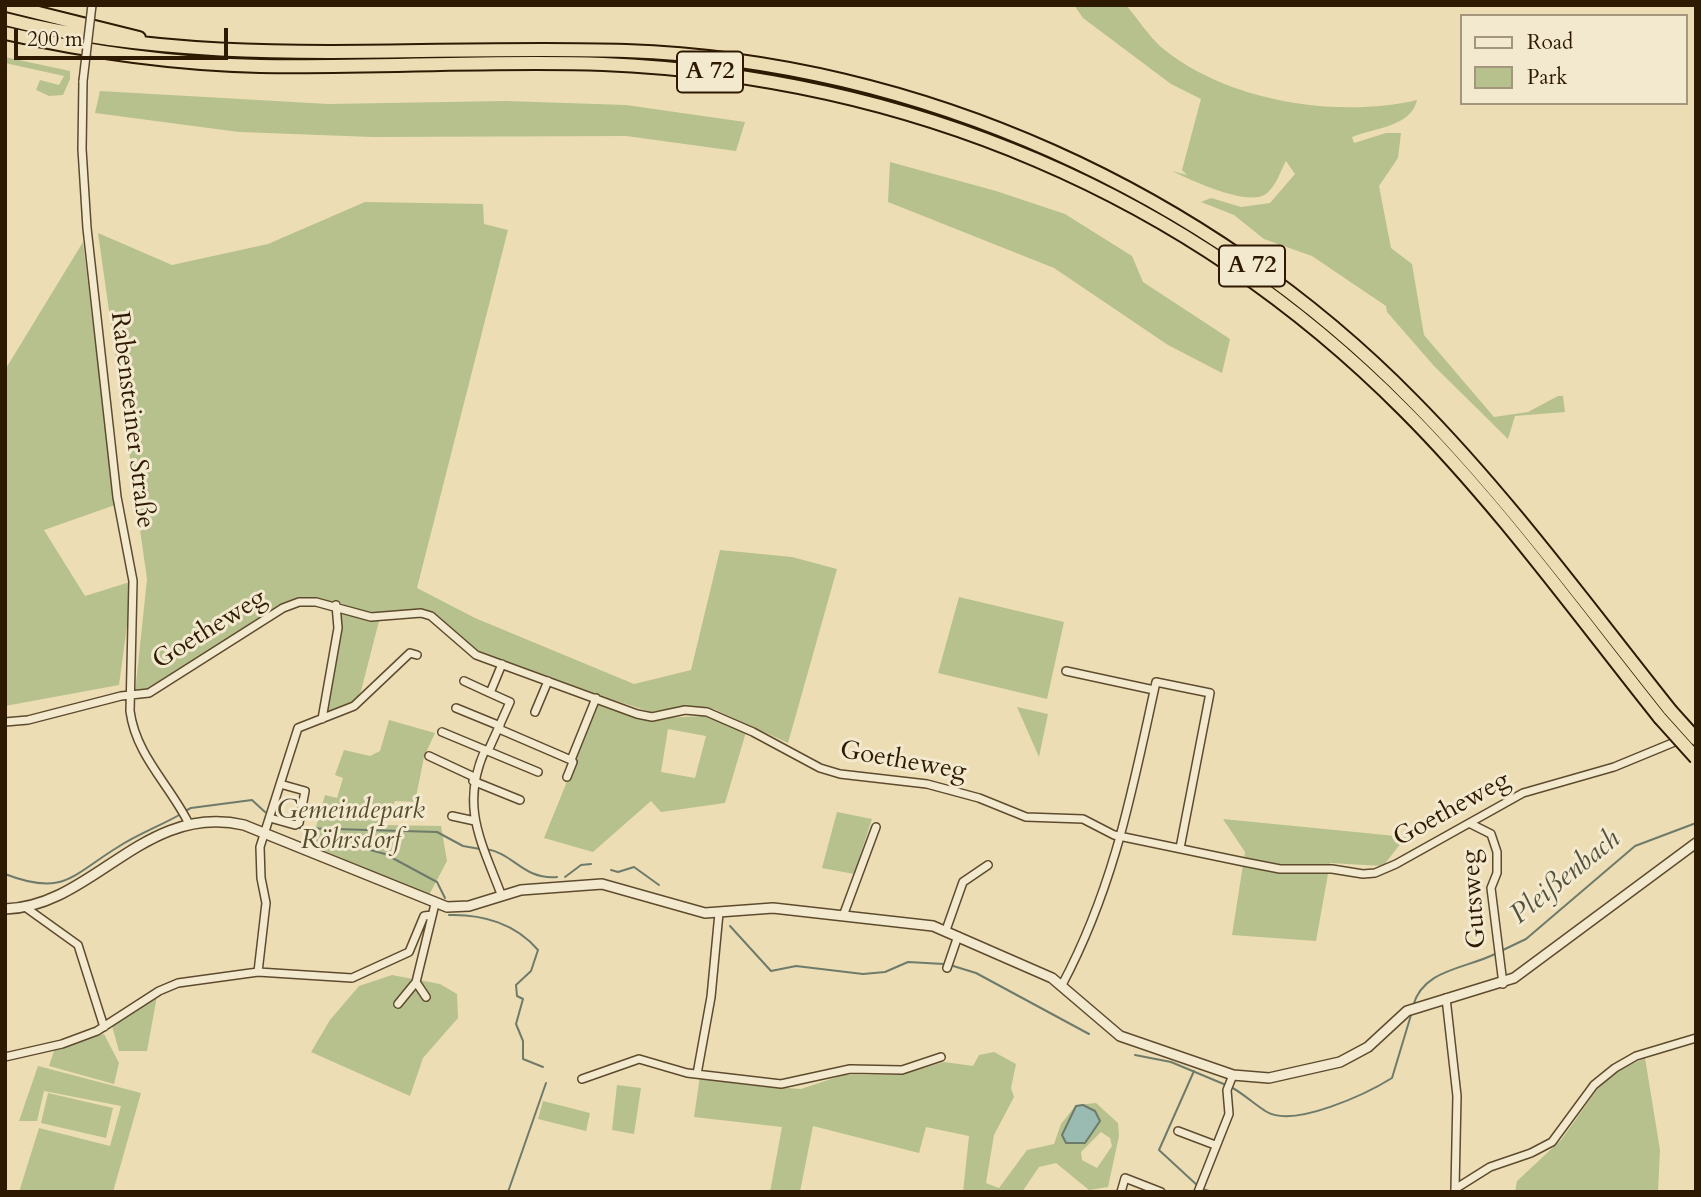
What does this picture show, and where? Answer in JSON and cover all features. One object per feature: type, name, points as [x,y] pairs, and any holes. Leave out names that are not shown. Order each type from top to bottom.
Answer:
[{"type":"highway","points":[[6,5],[130,34],[159,46]]},
{"type":"highway","name":"A 72","points":[[5,19],[75,34],[159,46],[268,52],[515,49],[631,51],[697,57],[831,78],[931,106],[1033,142],[1095,171],[1190,224],[1283,286],[1359,348],[1422,410],[1491,488],[1696,758]]},
{"type":"highway","name":"A 72","points":[[5,33],[89,50],[206,63],[305,66],[577,63],[695,70],[776,81],[888,106],[1017,151],[1093,185],[1186,236],[1275,297],[1348,356],[1433,440],[1665,714],[1696,739]]},
{"type":"street","name":"Rabensteiner Straße","points":[[92,5],[83,81],[82,149],[87,228],[115,484],[134,581],[130,711],[136,742],[186,817]]},
{"type":"street","name":"Goetheweg","points":[[5,722],[28,720],[149,693],[290,604],[316,602],[336,605],[371,617],[421,613],[431,616],[476,655],[652,717],[685,710],[707,712],[753,732],[820,768],[841,774],[927,784],[978,798],[1026,817],[1042,820],[1083,819],[1114,835],[1280,869],[1375,873],[1471,824],[1523,793],[1614,767],[1696,732]]},
{"type":"street","points":[[322,719],[338,628],[336,605]]},
{"type":"street","points":[[258,972],[266,904],[261,858],[265,833],[298,728],[354,706],[410,653],[417,655]]},
{"type":"street","points":[[490,692],[502,664]]},
{"type":"street","points":[[1066,671],[1154,690]]},
{"type":"street","points":[[464,681],[510,702],[473,779],[475,821],[501,894]]},
{"type":"street","points":[[535,712],[548,681]]},
{"type":"street","points":[[1062,985],[1083,946],[1123,836],[1156,682],[1210,693],[1180,848]]},
{"type":"street","points":[[567,777],[573,762],[571,760],[596,698]]},
{"type":"street","points":[[456,708],[571,760]]},
{"type":"street","points":[[442,732],[538,772]]},
{"type":"street","points":[[429,756],[520,800]]},
{"type":"street","points":[[270,818],[295,825],[299,823],[304,791],[281,784]]},
{"type":"street","points":[[452,816],[475,821]]},
{"type":"street","points":[[5,909],[25,906],[57,895],[186,817],[225,820],[265,833],[435,904],[469,906],[501,894],[540,887],[601,884],[691,910],[719,913],[773,908],[923,924],[946,930],[1062,985],[1119,1036],[1230,1082],[1286,1076],[1340,1062],[1368,1047],[1407,1011],[1420,1005],[1503,984],[1696,843]]},
{"type":"street","name":"Gutsweg","points":[[1471,824],[1490,834],[1497,852],[1497,873],[1491,888],[1503,984]]},
{"type":"street","points":[[843,916],[876,827]]},
{"type":"street","points":[[946,930],[963,882],[988,865]]},
{"type":"street","points":[[398,1004],[416,982],[435,904]]},
{"type":"street","points":[[25,906],[78,945],[104,1027]]},
{"type":"street","points":[[697,1074],[711,997],[719,913]]},
{"type":"street","points":[[5,1057],[62,1044],[104,1027],[159,991],[178,983],[258,972],[344,979],[362,976],[409,952],[424,916],[432,915]]},
{"type":"street","points":[[949,964],[958,936]]},
{"type":"street","points":[[416,982],[426,997]]},
{"type":"street","points":[[1446,998],[1457,1096],[1455,1190]]},
{"type":"street","points":[[1455,1190],[1490,1167],[1531,1153],[1552,1142],[1594,1085],[1615,1068],[1636,1056],[1696,1038]]},
{"type":"street","points":[[582,1079],[639,1059],[697,1074],[781,1084],[850,1069],[902,1069],[941,1057]]},
{"type":"street","points":[[1199,1188],[1229,1114],[1230,1082]]},
{"type":"street","points":[[1178,1131],[1216,1145]]},
{"type":"street","points":[[1121,1192],[1125,1178],[1161,1192]]},
{"type":"green space","points":[[1074,5],[1126,5],[1161,47],[1187,66],[1249,93],[1318,106],[1386,105],[1417,100],[1413,109],[1400,121],[1352,137],[1354,143],[1386,133],[1401,133],[1398,158],[1379,186],[1391,248],[1412,264],[1424,335],[1494,417],[1528,412],[1558,396],[1563,396],[1565,412],[1515,416],[1508,439],[1434,366],[1387,312],[1386,306],[1312,256],[1264,239],[1234,215],[1201,202],[1211,198],[1241,207],[1270,203],[1295,174],[1286,161],[1266,194],[1246,197],[1219,191],[1172,171],[1187,175],[1182,170],[1201,99],[1171,84],[1083,18]]},
{"type":"green space","points":[[5,57],[70,71],[70,79],[63,95],[49,96],[36,90],[40,80],[59,85],[64,76],[5,63]]},
{"type":"green space","points":[[100,91],[328,104],[506,101],[626,105],[745,122],[736,151],[626,136],[373,137],[239,132],[95,113]]},
{"type":"green space","points":[[890,162],[996,191],[1065,214],[1132,256],[1143,282],[1230,339],[1222,373],[1168,345],[1054,268],[888,202]]},
{"type":"green space","points":[[365,202],[483,204],[484,224],[508,230],[417,588],[475,618],[634,684],[691,670],[720,550],[792,557],[837,569],[788,743],[714,709],[681,707],[651,712],[610,699],[471,648],[436,615],[419,610],[375,615],[340,603],[293,599],[146,691],[135,693],[147,579],[98,233],[172,265],[268,244]]},
{"type":"green space","points":[[83,242],[115,505],[44,530],[85,596],[133,581],[119,685],[5,706],[5,370]]},
{"type":"green space","points":[[959,597],[1064,622],[1047,699],[938,673]]},
{"type":"green space","points":[[340,611],[379,621],[361,691],[353,704],[326,714]]},
{"type":"green space","points":[[599,703],[640,719],[706,716],[746,732],[725,803],[661,812],[651,801],[593,852],[544,838]],"holes":[[[668,729],[706,736],[695,778],[661,772]]]},
{"type":"green space","points":[[1017,707],[1048,714],[1039,757]]},
{"type":"green space","name":"Gemeindepark Röhrsdorf","points":[[389,720],[435,733],[424,757],[415,802],[395,801],[384,825],[441,826],[447,861],[429,895],[311,845],[325,795],[337,798],[343,778],[335,775],[344,750],[370,756],[380,751]]},
{"type":"green space","points":[[837,812],[872,819],[854,874],[822,868]]},
{"type":"green space","points":[[1223,819],[1406,837],[1383,866],[1330,863],[1316,941],[1232,935],[1245,852]]},
{"type":"green space","points":[[392,975],[440,984],[457,994],[458,1018],[423,1058],[410,1096],[311,1052],[330,1020],[359,986]]},
{"type":"green space","points":[[157,996],[147,1051],[119,1051],[112,1026]]},
{"type":"green space","points":[[104,1034],[119,1063],[114,1084],[49,1066],[56,1045]]},
{"type":"green space","points":[[994,1052],[1016,1064],[1011,1088],[1014,1097],[994,1135],[986,1183],[999,1188],[1027,1150],[1054,1144],[1061,1124],[1076,1105],[1096,1103],[1118,1123],[1119,1136],[1108,1187],[1089,1190],[1056,1163],[1039,1167],[1022,1192],[963,1192],[969,1136],[926,1127],[919,1153],[813,1126],[800,1192],[770,1192],[782,1127],[694,1117],[700,1076],[747,1085],[801,1089],[843,1075],[899,1075],[944,1062],[973,1066],[979,1055]],"holes":[[[1101,1132],[1110,1138],[1112,1146],[1097,1168],[1082,1160],[1081,1152]]]},
{"type":"green space","points":[[1645,1058],[1660,1150],[1658,1192],[1515,1192],[1517,1181],[1561,1140],[1607,1076]]},
{"type":"green space","points":[[38,1066],[141,1093],[113,1192],[19,1192],[39,1128],[110,1146],[121,1106],[44,1091],[37,1121],[19,1121]]},
{"type":"green space","points":[[617,1085],[641,1088],[634,1134],[612,1130]]},
{"type":"green space","points":[[48,1093],[113,1108],[106,1138],[41,1123]]},
{"type":"green space","points":[[543,1101],[590,1113],[586,1131],[538,1119]]},
{"type":"water","points":[[1083,1105],[1095,1111],[1100,1121],[1085,1143],[1066,1143],[1062,1135],[1076,1106]]},
{"type":"waterway","name":"Pleißenbach","points":[[185,811],[252,800],[265,812]]},
{"type":"waterway","name":"Pleißenbach","points":[[5,874],[41,883],[66,880],[126,842],[181,814]]},
{"type":"waterway","name":"Pleißenbach","points":[[1503,950],[1526,939],[1635,846],[1696,823]]},
{"type":"waterway","points":[[332,827],[330,849],[345,844],[353,846]]},
{"type":"waterway","name":"Pleißenbach","points":[[299,828],[437,832],[463,846],[480,849]]},
{"type":"waterway","points":[[363,848],[385,854],[437,882],[445,898]]},
{"type":"waterway","name":"Pleißenbach","points":[[486,849],[504,855],[527,871],[545,877],[557,877]]},
{"type":"waterway","name":"Pleißenbach","points":[[565,877],[581,865],[591,864]]},
{"type":"waterway","name":"Pleißenbach","points":[[611,870],[618,872],[634,867],[659,885]]},
{"type":"waterway","points":[[449,915],[474,916],[498,922],[520,933],[538,950],[531,971],[516,985],[517,996],[523,999],[516,1024],[523,1041],[523,1059],[543,1067]]},
{"type":"waterway","name":"Pleißenbach","points":[[730,926],[771,971],[796,966],[863,974],[885,972],[908,962],[944,964]]},
{"type":"waterway","name":"Pleißenbach","points":[[1413,1006],[1418,994],[1435,977],[1495,954]]},
{"type":"waterway","name":"Pleißenbach","points":[[950,965],[976,973],[1089,1034]]},
{"type":"waterway","name":"Pleißenbach","points":[[1231,1087],[1267,1112],[1279,1116],[1313,1112],[1349,1100],[1392,1078],[1411,1015]]},
{"type":"waterway","name":"Pleißenbach","points":[[1135,1055],[1171,1062],[1226,1085]]},
{"type":"waterway","points":[[1194,1071],[1159,1150],[1198,1186]]},
{"type":"waterway","points":[[508,1192],[546,1083]]},
{"type":"waterway","points":[[1203,1189],[1212,1192]]}]
